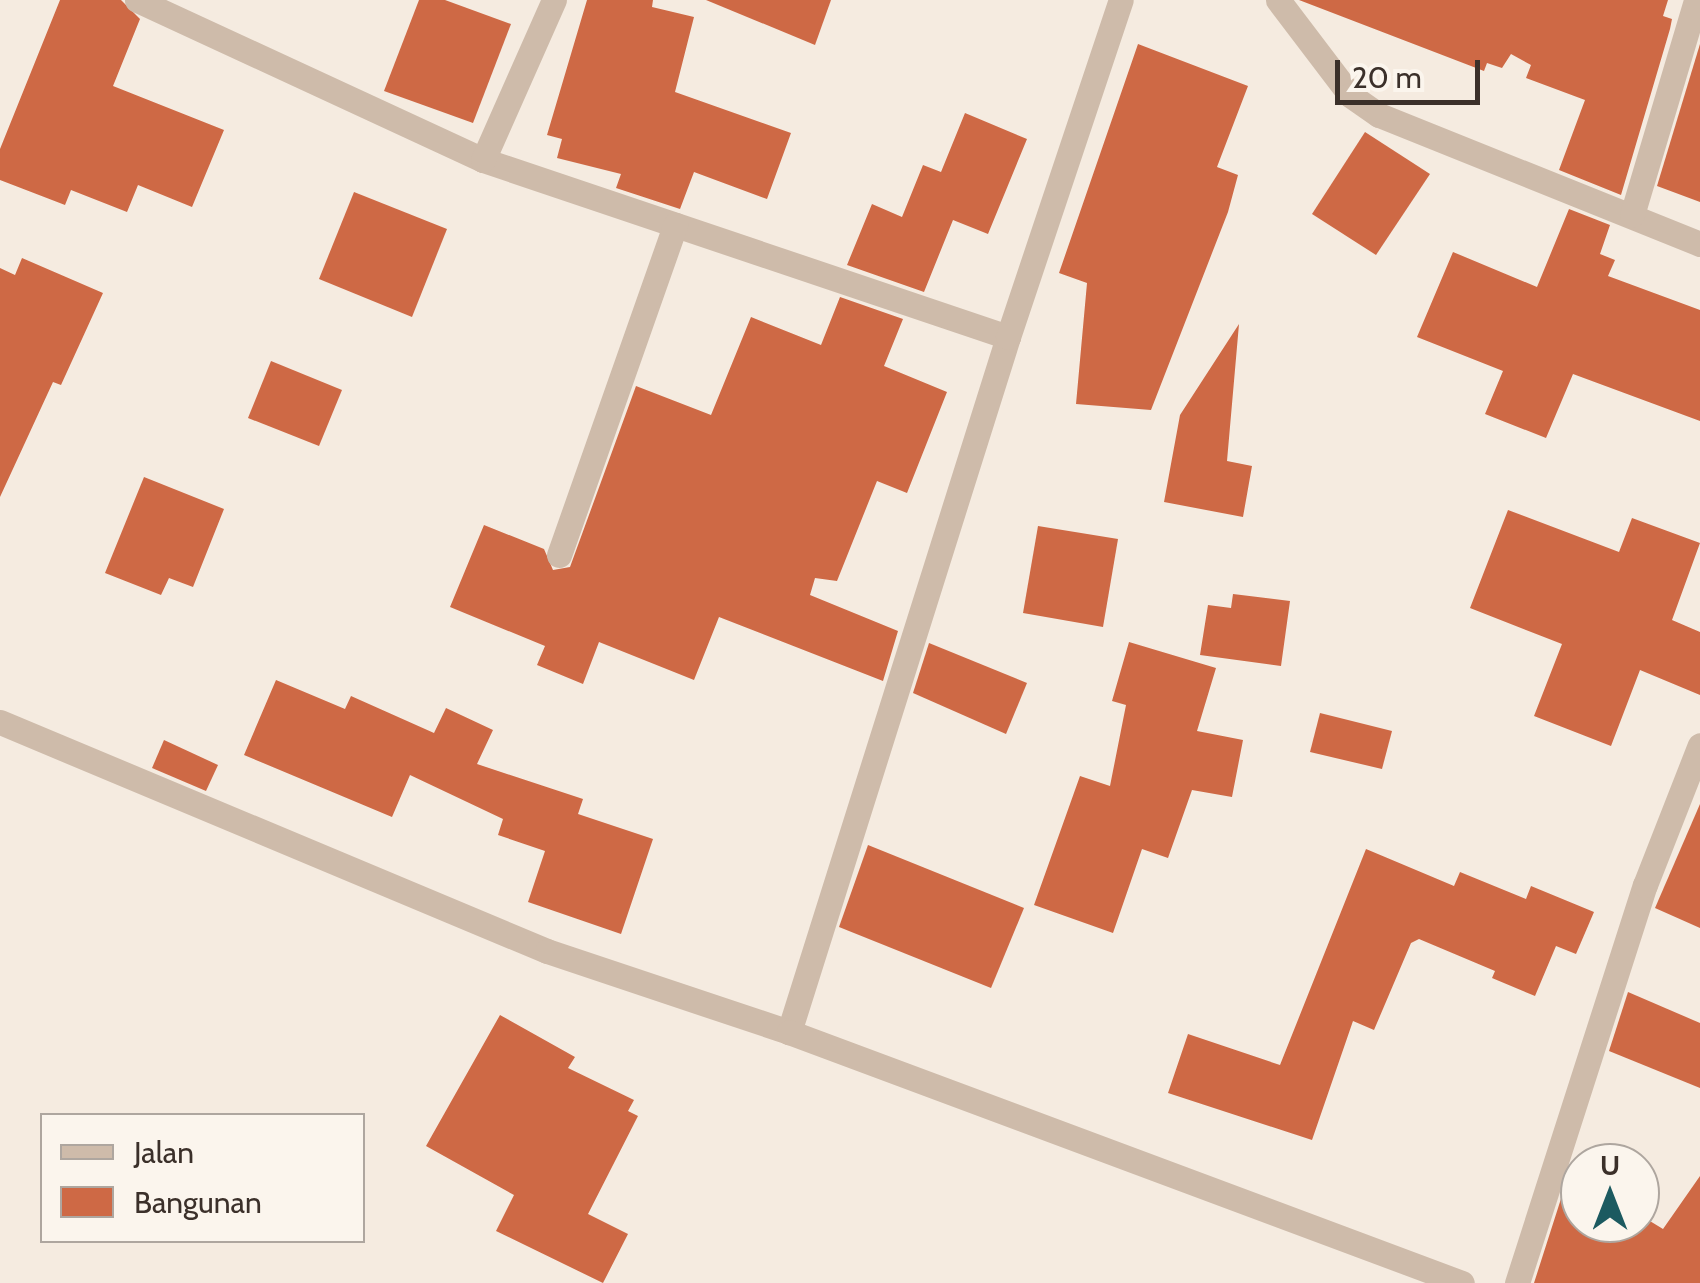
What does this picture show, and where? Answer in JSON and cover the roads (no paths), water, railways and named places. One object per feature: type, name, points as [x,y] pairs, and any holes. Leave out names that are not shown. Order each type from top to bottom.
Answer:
[{"type":"street","points":[[137,0],[484,160],[1008,338]]},
{"type":"street","points":[[484,160],[554,0]]},
{"type":"street","points":[[789,1032],[1008,338],[1121,0]]},
{"type":"street","points":[[1278,0],[1350,94],[1379,115],[1700,244]]},
{"type":"street","points":[[1632,215],[1695,14]]},
{"type":"street","points":[[559,555],[675,225]]},
{"type":"street","points":[[0,722],[546,951],[789,1032],[1462,1283]]},
{"type":"street","points":[[1517,1283],[1645,886],[1700,745]]}]
